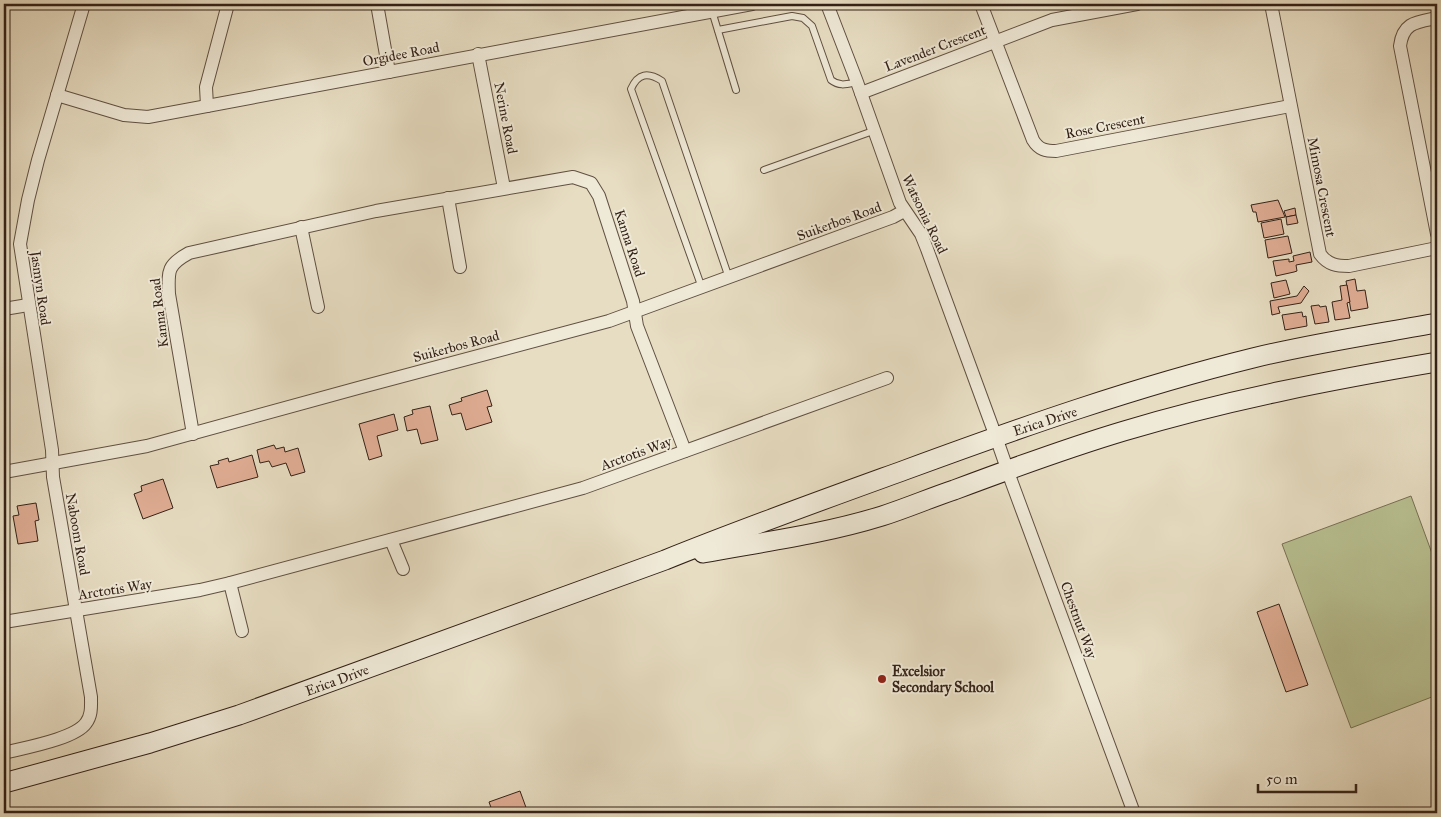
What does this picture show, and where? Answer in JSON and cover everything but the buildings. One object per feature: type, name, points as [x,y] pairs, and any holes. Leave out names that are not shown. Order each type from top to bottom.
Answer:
[{"type":"main road","name":"Erica Drive","points":[[4,783],[150,743],[239,715],[996,437],[1072,411],[1247,359],[1437,323]]},
{"type":"main road","name":"Erica Drive","points":[[665,560],[856,524],[1122,431],[1188,412],[1333,380],[1437,362]]},
{"type":"street","name":"Jasmyn Road","points":[[53,464],[20,244],[28,200],[84,4]]},
{"type":"street","points":[[207,106],[206,87],[228,4]]},
{"type":"street","points":[[376,4],[389,72]]},
{"type":"street","name":"Orgidee Road","points":[[57,96],[124,115],[148,117],[752,4]]},
{"type":"street","name":"Watsonia Road","points":[[827,4],[904,211],[921,234],[996,437]]},
{"type":"street","points":[[981,4],[995,42]]},
{"type":"street","name":"Lavender Crescent","points":[[859,87],[995,42],[1052,20],[1136,4]]},
{"type":"street","name":"Mimosa Crescent","points":[[1271,4],[1320,254],[1330,263],[1337,266],[1349,266],[1437,248]]},
{"type":"street","points":[[1437,18],[1417,22],[1406,28],[1401,35],[1400,46],[1437,234]]},
{"type":"street","name":"Rose Crescent","points":[[995,42],[1033,140],[1036,146],[1042,150],[1056,151],[1290,106]]},
{"type":"street","name":"Nerine Road","points":[[478,54],[504,188]]},
{"type":"street","name":"Kanna Road","points":[[194,434],[169,294],[168,272],[173,263],[189,253],[301,227],[376,211],[573,177],[591,184],[599,196],[633,301],[638,326],[685,451]]},
{"type":"street","points":[[448,198],[460,267]]},
{"type":"street","name":"Suikerbos Road","points":[[4,472],[138,448],[194,434],[635,312],[893,217],[904,211]]},
{"type":"street","points":[[301,227],[318,307]]},
{"type":"street","points":[[4,309],[28,305]]},
{"type":"street","name":"Arctotis Way","points":[[4,622],[200,590],[583,488],[887,378]]},
{"type":"street","name":"Chestnut Way","points":[[996,437],[1134,813]]},
{"type":"street","name":"Naboom Road","points":[[4,753],[65,737],[79,731],[87,723],[91,712],[91,697],[53,477],[53,464]]},
{"type":"street","points":[[391,540],[402,569]]},
{"type":"street","points":[[230,583],[242,631]]},
{"type":"lane","points":[[712,11],[736,90]]},
{"type":"lane","points":[[718,30],[792,16],[803,18],[812,26],[831,80],[843,86],[859,87]]},
{"type":"lane","points":[[702,288],[631,89],[635,81],[643,76],[654,76],[662,81],[729,278]]},
{"type":"lane","points":[[764,170],[873,131]]},
{"type":"green space","points":[[1411,496],[1437,567],[1437,695],[1351,728],[1282,544]]},
{"type":"place","name":"Excelsior Secondary School","points":[[882,679]]}]
